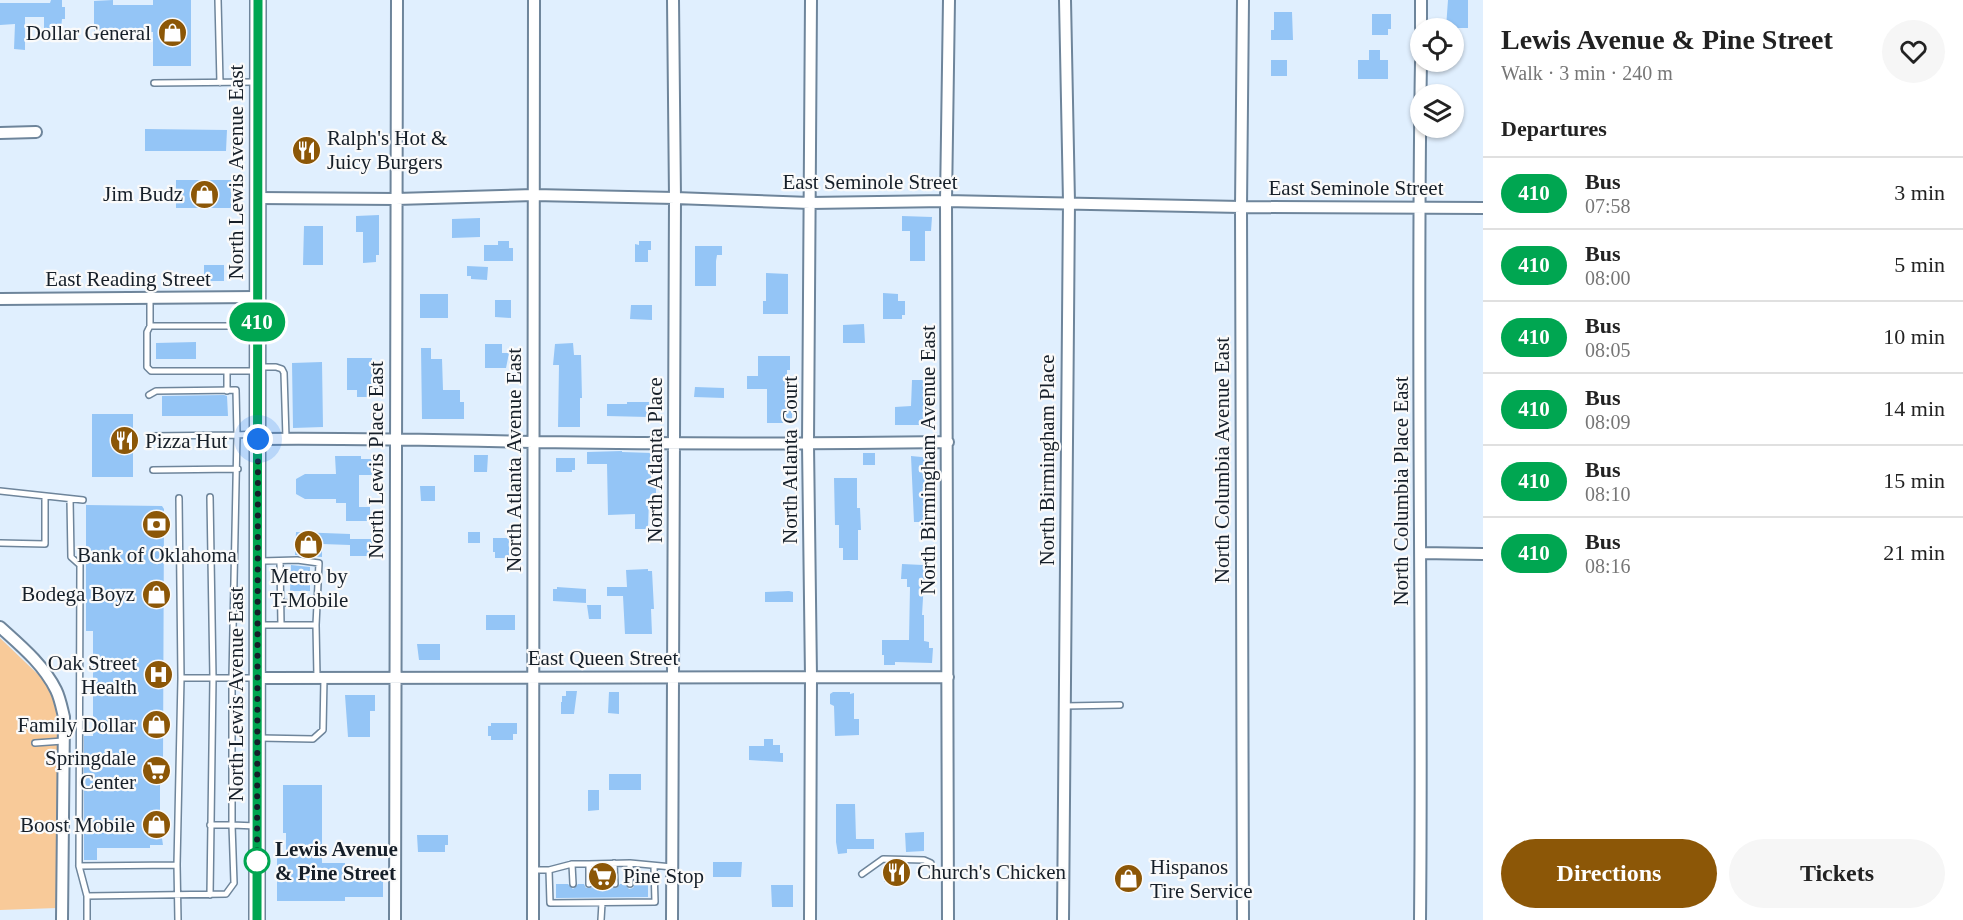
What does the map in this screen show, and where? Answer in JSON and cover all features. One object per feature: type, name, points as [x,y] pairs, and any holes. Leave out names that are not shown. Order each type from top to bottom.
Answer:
[{"type":"main road","name":"North Lewis Avenue East","points":[[257,920],[258,0]]},
{"type":"street","name":"North Lewis Place East","points":[[395,920],[397,0]]},
{"type":"street","name":"North Atlanta Avenue East","points":[[533,920],[534,0]]},
{"type":"street","name":"North Atlanta Place","points":[[672,920],[675,198],[673,0]]},
{"type":"street","name":"North Atlanta Court","points":[[810,920],[811,677],[808,444],[811,0]]},
{"type":"street","name":"North Birmingham Avenue East","points":[[948,920],[946,201],[949,0]]},
{"type":"street","name":"North Birmingham Place","points":[[1063,920],[1068,202],[1065,0]]},
{"type":"street","name":"North Columbia Avenue East","points":[[1243,0],[1241,207],[1243,920]]},
{"type":"street","points":[[1421,0],[1421,18]]},
{"type":"street","name":"North Columbia Place East","points":[[1420,72],[1418,208],[1421,553],[1420,920]]},
{"type":"street","points":[[0,133],[36,132]]},
{"type":"street","name":"East Seminole Street","points":[[258,198],[396,199],[534,195],[810,203],[946,201],[1241,207],[1483,208]]},
{"type":"street","name":"East Reading Street","points":[[0,299],[257,297]]},
{"type":"street","points":[[258,436],[286,439],[395,438],[534,442],[808,444],[948,442]]},
{"type":"street","points":[[1421,553],[1483,554]]},
{"type":"street","points":[[0,627],[38,662],[57,692],[64,717],[62,920]]},
{"type":"street","name":"East Queen Street","points":[[258,678],[948,677]]},
{"type":"lane","points":[[219,0],[220,83]]},
{"type":"lane","points":[[154,83],[258,82]]},
{"type":"lane","points":[[150,298],[147,367],[151,371],[227,371],[276,367],[282,369],[286,439]]},
{"type":"lane","points":[[150,326],[257,326]]},
{"type":"lane","points":[[227,371],[227,391]]},
{"type":"lane","points":[[87,896],[226,894],[234,883],[232,678],[238,469],[236,390],[156,391],[149,395]]},
{"type":"lane","points":[[151,436],[258,436]]},
{"type":"lane","points":[[153,470],[238,469]]},
{"type":"lane","points":[[0,492],[83,500]]},
{"type":"lane","points":[[0,543],[45,544],[45,496]]},
{"type":"lane","points":[[210,497],[213,678],[210,895]]},
{"type":"lane","points":[[178,920],[181,678],[179,498]]},
{"type":"lane","points":[[70,500],[71,556],[80,565],[79,866],[87,896],[87,920]]},
{"type":"lane","points":[[257,561],[319,563],[316,625],[323,730],[313,739],[258,738]]},
{"type":"lane","points":[[280,561],[281,625]]},
{"type":"lane","points":[[281,603],[317,602]]},
{"type":"lane","points":[[258,625],[316,625]]},
{"type":"lane","points":[[181,678],[258,678]]},
{"type":"lane","points":[[1065,706],[1120,705]]},
{"type":"lane","points":[[35,743],[63,741]]},
{"type":"lane","points":[[210,825],[257,826]]},
{"type":"lane","points":[[862,874],[883,859],[924,860],[931,863],[931,866]]},
{"type":"lane","points":[[533,870],[549,870],[572,864],[614,863],[672,867]]},
{"type":"lane","points":[[614,863],[615,884]]},
{"type":"lane","points":[[630,863],[630,884]]},
{"type":"lane","points":[[572,864],[573,884]]},
{"type":"lane","points":[[589,864],[589,884]]},
{"type":"lane","points":[[79,866],[177,865]]},
{"type":"lane","points":[[549,870],[550,903],[573,900],[602,903],[615,900],[655,902],[654,867]]},
{"type":"lane","points":[[601,920],[602,903]]},
{"type":"shaded area","points":[[0,638],[47,683],[56,706],[59,761],[57,908],[0,910]]},
{"type":"building","points":[[51,0],[62,0],[62,7],[65,7],[65,19],[62,19],[61,28],[44,28],[44,17],[25,17],[25,50],[14,49],[15,24],[0,25],[0,3],[50,3]]},
{"type":"building","name":"Dollar General","points":[[113,0],[113,5],[153,5],[153,0],[191,0],[191,66],[153,66],[153,32],[94,31],[94,1]]},
{"type":"building","points":[[1448,0],[1468,0],[1468,28],[1464,28],[1464,18],[1447,18]]},
{"type":"building","points":[[1274,12],[1292,12],[1293,40],[1271,40],[1271,30],[1274,30]]},
{"type":"building","points":[[1372,14],[1391,14],[1391,29],[1388,29],[1388,35],[1372,35]]},
{"type":"building","points":[[1369,50],[1380,50],[1380,60],[1388,60],[1388,79],[1358,79],[1358,60],[1369,60]]},
{"type":"building","points":[[1271,60],[1287,60],[1287,76],[1271,76]]},
{"type":"building","points":[[145,129],[227,130],[226,151],[145,151]]},
{"type":"building","name":"Ralph's Hot & Juicy Burgers","points":[[294,142],[317,142],[317,159],[294,159]]},
{"type":"building","name":"Jim Budz","points":[[176,180],[231,180],[231,208],[176,208]]},
{"type":"building","points":[[379,215],[379,255],[376,255],[376,262],[363,263],[363,232],[356,232],[356,216]]},
{"type":"building","points":[[902,216],[932,217],[931,231],[925,231],[925,261],[910,261],[910,231],[902,231]]},
{"type":"building","points":[[480,218],[480,237],[452,238],[452,219]]},
{"type":"building","points":[[304,226],[323,226],[323,265],[303,265]]},
{"type":"building","points":[[498,241],[509,241],[509,248],[513,248],[513,261],[484,261],[484,245],[498,245]]},
{"type":"building","points":[[639,241],[651,241],[648,262],[635,262],[635,244],[639,245]]},
{"type":"building","points":[[695,246],[722,246],[722,255],[717,255],[716,261],[716,286],[695,286]]},
{"type":"building","points":[[204,265],[224,265],[224,281],[204,281]]},
{"type":"building","points":[[467,266],[488,267],[487,280],[471,279],[471,276],[467,276]]},
{"type":"building","points":[[766,273],[788,274],[788,314],[763,314],[763,301],[766,301]]},
{"type":"building","points":[[883,293],[898,294],[898,301],[905,301],[905,315],[902,315],[902,319],[883,319]]},
{"type":"building","points":[[420,294],[448,294],[448,318],[420,318]]},
{"type":"building","points":[[495,300],[511,300],[511,318],[495,317]]},
{"type":"building","points":[[631,305],[652,305],[652,320],[630,319]]},
{"type":"building","points":[[864,324],[865,343],[843,343],[843,325]]},
{"type":"building","points":[[196,342],[196,359],[156,359],[156,343]]},
{"type":"building","points":[[573,343],[574,355],[581,355],[580,427],[558,427],[559,365],[553,365],[555,344]]},
{"type":"building","points":[[485,344],[502,344],[502,353],[509,353],[506,368],[485,368]]},
{"type":"building","points":[[421,348],[431,348],[431,359],[442,359],[443,390],[460,390],[460,402],[464,402],[464,419],[422,419]]},
{"type":"building","points":[[758,356],[790,356],[790,370],[787,370],[787,405],[792,406],[792,419],[788,419],[788,423],[767,423],[767,389],[747,389],[747,376],[758,376]]},
{"type":"building","points":[[347,358],[372,358],[372,388],[375,388],[375,397],[357,397],[357,390],[347,390]]},
{"type":"building","points":[[322,362],[323,427],[293,428],[292,363]]},
{"type":"building","points":[[912,380],[926,380],[926,425],[895,425],[895,407],[911,406]]},
{"type":"building","points":[[695,387],[724,388],[724,398],[694,397]]},
{"type":"building","points":[[162,396],[227,396],[228,416],[162,416]]},
{"type":"building","points":[[627,402],[649,402],[648,417],[607,416],[607,404],[627,404]]},
{"type":"building","points":[[92,414],[133,414],[133,477],[92,477]]},
{"type":"building","points":[[587,452],[652,453],[651,482],[656,482],[656,498],[649,498],[648,529],[635,529],[635,514],[608,515],[607,464],[587,464]]},
{"type":"building","points":[[863,453],[875,453],[875,465],[863,465]]},
{"type":"building","points":[[474,455],[488,455],[487,472],[474,472]]},
{"type":"building","points":[[335,456],[361,456],[361,459],[373,459],[373,475],[359,475],[359,507],[370,507],[370,521],[346,521],[346,503],[336,503],[336,499],[305,499],[296,494],[296,479],[305,474],[336,474]]},
{"type":"building","points":[[911,456],[932,458],[930,530],[920,530],[920,522],[914,522]]},
{"type":"building","points":[[556,458],[575,458],[575,470],[556,472]]},
{"type":"building","points":[[834,478],[857,478],[857,508],[860,508],[861,530],[858,530],[858,560],[843,560],[843,548],[839,548],[839,525],[835,525]]},
{"type":"building","points":[[420,486],[435,486],[435,501],[421,501]]},
{"type":"building","points":[[86,505],[162,506],[164,509],[163,764],[160,764],[160,825],[163,845],[150,845],[150,848],[97,848],[97,860],[84,860],[84,736],[93,736],[93,631],[86,631]]},
{"type":"building","points":[[296,532],[350,534],[350,539],[372,539],[372,556],[350,556],[350,545],[322,544],[322,557],[295,555]]},
{"type":"building","points":[[468,532],[480,532],[480,543],[468,543]]},
{"type":"building","points":[[493,538],[509,538],[509,558],[495,558]]},
{"type":"building","points":[[902,564],[923,565],[923,570],[927,571],[927,581],[924,581],[922,615],[924,615],[924,641],[929,642],[929,648],[933,648],[932,663],[895,662],[895,665],[884,665],[882,640],[909,640],[910,587],[907,587],[907,579],[901,579]]},
{"type":"building","points":[[291,565],[310,567],[310,591],[290,591]]},
{"type":"building","points":[[648,569],[652,571],[654,609],[651,609],[652,634],[625,634],[623,596],[607,596],[607,587],[627,587],[626,570]]},
{"type":"building","points":[[557,587],[586,589],[586,603],[553,601],[553,589]]},
{"type":"building","points":[[765,592],[793,592],[793,602],[765,602]]},
{"type":"building","points":[[587,605],[601,605],[601,619],[589,619]]},
{"type":"building","points":[[486,615],[515,615],[515,630],[486,630]]},
{"type":"building","points":[[417,644],[440,644],[440,660],[419,660]]},
{"type":"building","points":[[566,691],[577,691],[574,714],[561,714],[562,696],[566,696]]},
{"type":"building","points":[[609,692],[619,692],[619,714],[608,713]]},
{"type":"building","points":[[833,692],[854,693],[854,719],[859,719],[859,735],[835,736],[834,706],[830,704],[830,694]]},
{"type":"building","points":[[345,695],[375,695],[375,711],[370,711],[370,737],[348,737]]},
{"type":"building","points":[[491,723],[517,723],[517,734],[513,734],[513,740],[491,740],[491,736],[488,736],[488,726],[491,726]]},
{"type":"building","points":[[764,739],[773,739],[773,745],[780,745],[783,762],[749,760],[749,746],[764,746]]},
{"type":"building","points":[[609,774],[641,774],[641,790],[609,790]]},
{"type":"building","points":[[283,785],[322,785],[322,863],[345,863],[345,872],[360,872],[360,875],[383,875],[383,897],[345,897],[345,901],[277,901],[277,853],[286,853],[286,833],[283,833]]},
{"type":"building","points":[[588,790],[599,790],[599,810],[588,811]]},
{"type":"building","points":[[836,804],[855,804],[856,839],[874,839],[874,849],[847,849],[847,853],[838,854]]},
{"type":"building","points":[[924,832],[924,851],[906,852],[905,833]]},
{"type":"building","points":[[417,835],[448,835],[445,852],[418,852]]},
{"type":"building","points":[[713,862],[742,862],[741,877],[713,877]]},
{"type":"building","name":"Church's Chicken","points":[[885,864],[908,864],[908,882],[884,882]]},
{"type":"building","name":"Pine Stop","points":[[609,868],[612,888],[617,888],[620,884],[625,884],[629,889],[635,884],[648,884],[648,897],[556,898],[556,884],[568,884],[573,889],[578,884],[584,884],[586,888],[591,888],[595,884],[595,869]]},
{"type":"building","points":[[771,885],[793,885],[793,907],[772,907]]},
{"type":"bus line","name":"410","points":[[257,920],[258,0]]},
{"type":"place","name":"Dollar General","points":[[172,33]]},
{"type":"place","name":"Ralph's Hot & Juicy Burgers","points":[[306,150]]},
{"type":"place","name":"Jim Budz","points":[[204,194]]},
{"type":"place","name":"Pizza Hut","points":[[124,441]]},
{"type":"place","name":"Bank of Oklahoma","points":[[157,524]]},
{"type":"place","name":"Metro by T-Mobile","points":[[309,545]]},
{"type":"place","name":"Bodega Boyz","points":[[156,594]]},
{"type":"place","name":"Oak Street Health","points":[[158,675]]},
{"type":"place","name":"Family Dollar","points":[[157,725]]},
{"type":"place","name":"Springdale Center","points":[[157,770]]},
{"type":"place","name":"Boost Mobile","points":[[156,825]]},
{"type":"place","name":"Lewis Avenue & Pine Street","points":[[257,861]]},
{"type":"place","name":"Church's Chicken","points":[[896,872]]},
{"type":"place","name":"Pine Stop","points":[[602,876]]},
{"type":"place","name":"Hispanos Tire Service","points":[[1129,879]]},
{"type":"route","points":[[257,861],[258,439]]}]
